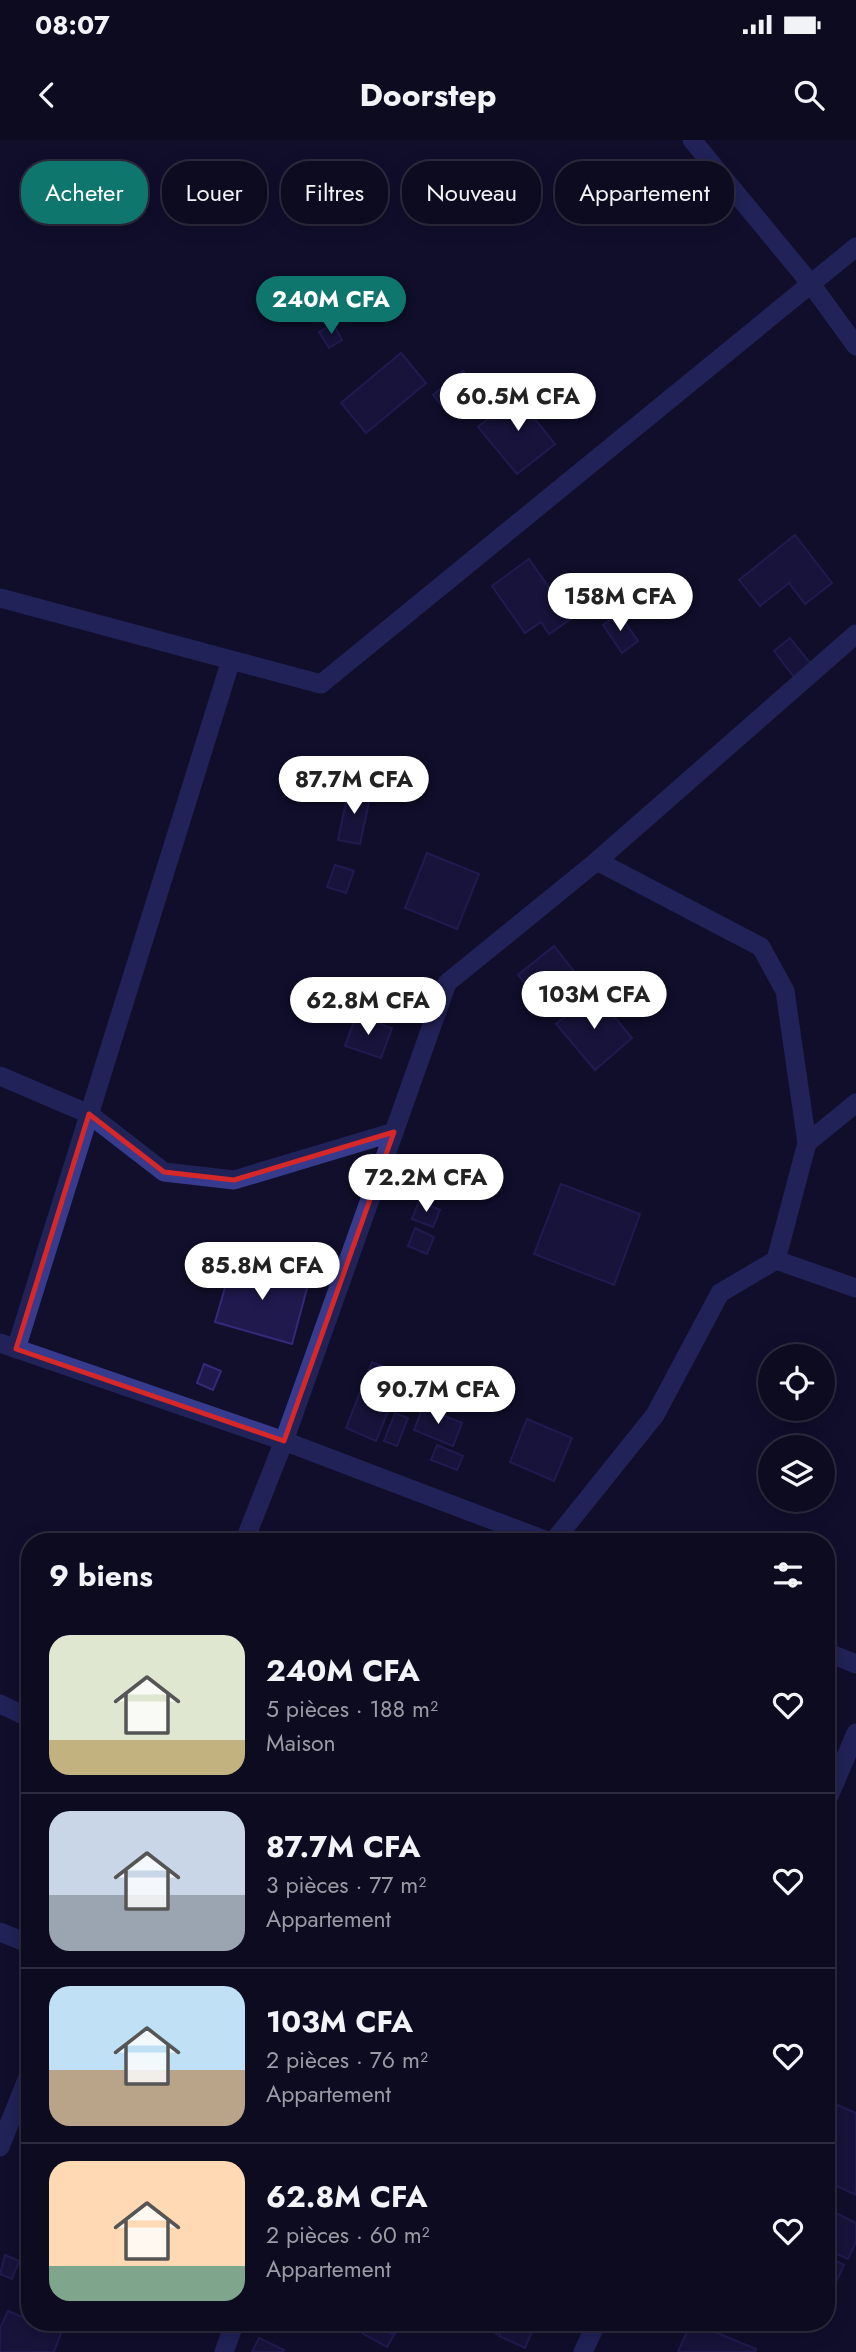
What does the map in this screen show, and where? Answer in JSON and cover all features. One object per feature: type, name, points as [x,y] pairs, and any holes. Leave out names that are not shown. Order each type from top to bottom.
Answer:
[{"type":"street","points":[[692,140],[811,284],[856,346]]},
{"type":"street","points":[[0,598],[321,684],[856,247]]},
{"type":"street","points":[[248,1533],[284,1441],[447,983],[597,861],[856,634]]},
{"type":"street","points":[[230,660],[89,1114],[8,1346],[284,1441],[527,1533]]},
{"type":"street","points":[[558,1533],[656,1415],[720,1293],[776,1260],[807,1143],[785,991],[761,947],[597,861]]},
{"type":"street","points":[[0,1076],[89,1114],[164,1171],[234,1180],[394,1132]]},
{"type":"street","points":[[807,1143],[856,1103]]},
{"type":"street","points":[[776,1260],[856,1288]]},
{"type":"street","points":[[835,1656],[856,1664]]},
{"type":"street","points":[[0,1704],[21,1714]]},
{"type":"street","points":[[835,1781],[856,1733]]},
{"type":"street","points":[[0,1932],[21,1940]]},
{"type":"street","points":[[0,2147],[21,2094]]},
{"type":"street","points":[[224,2352],[232,2331]]},
{"type":"street","points":[[583,2352],[593,2331]]},
{"type":"highlighted area","points":[[89,1114],[164,1172],[234,1180],[394,1132],[284,1441],[16,1349]]},
{"type":"building","points":[[333,324],[342,340],[329,348],[319,332]]},
{"type":"building","points":[[401,353],[426,383],[366,433],[341,403]]},
{"type":"building","points":[[463,371],[476,387],[446,411],[433,395]]},
{"type":"building","points":[[525,390],[542,412],[534,418],[555,444],[517,474],[478,427]]},
{"type":"building","points":[[795,535],[832,583],[805,604],[789,583],[760,606],[739,580]]},
{"type":"building","points":[[529,559],[571,619],[549,634],[541,622],[525,633],[492,586]]},
{"type":"building","points":[[619,613],[638,641],[622,653],[603,625]]},
{"type":"building","points":[[790,638],[814,668],[797,681],[774,651]]},
{"type":"building","points":[[349,788],[371,793],[360,844],[338,840]]},
{"type":"building","points":[[427,853],[479,874],[457,929],[405,908]]},
{"type":"building","points":[[335,865],[354,871],[346,893],[327,887]]},
{"type":"building","points":[[554,946],[581,980],[546,1009],[518,975]]},
{"type":"building","points":[[594,993],[632,1038],[595,1070],[556,1024]]},
{"type":"building","points":[[356,1016],[392,1028],[381,1058],[345,1046]]},
{"type":"building","points":[[561,1184],[640,1214],[614,1285],[534,1254]]},
{"type":"building","points":[[419,1201],[440,1210],[433,1227],[412,1219]]},
{"type":"building","points":[[415,1228],[434,1237],[427,1254],[408,1246]]},
{"type":"building","points":[[233,1260],[309,1281],[292,1344],[215,1322]]},
{"type":"building","points":[[372,1362],[403,1375],[376,1441],[346,1428]]},
{"type":"building","points":[[204,1364],[221,1371],[213,1390],[197,1383]]},
{"type":"building","points":[[423,1407],[462,1423],[453,1446],[414,1430]]},
{"type":"building","points":[[395,1413],[408,1418],[397,1446],[384,1441]]},
{"type":"building","points":[[527,1419],[572,1438],[554,1481],[510,1462]]},
{"type":"building","points":[[437,1445],[463,1456],[457,1470],[431,1460]]},
{"type":"building","points":[[835,2104],[856,2113],[856,2195],[835,2185]]},
{"type":"building","points":[[835,2212],[856,2223],[856,2242],[848,2259],[835,2253]]},
{"type":"building","points":[[5,2255],[19,2261],[12,2279],[0,2274]]},
{"type":"building","points":[[835,2260],[844,2265],[835,2284]]},
{"type":"building","points":[[8,2311],[21,2316],[21,2331],[61,2333],[54,2352],[0,2352],[0,2328]]},
{"type":"building","points":[[386,2331],[394,2335],[387,2347],[362,2333]]},
{"type":"building","points":[[501,2331],[532,2331],[525,2348],[499,2336]]},
{"type":"building","points":[[687,2331],[713,2331],[756,2349],[755,2352],[678,2352]]},
{"type":"building","points":[[259,2338],[284,2350],[283,2352],[252,2352]]}]
